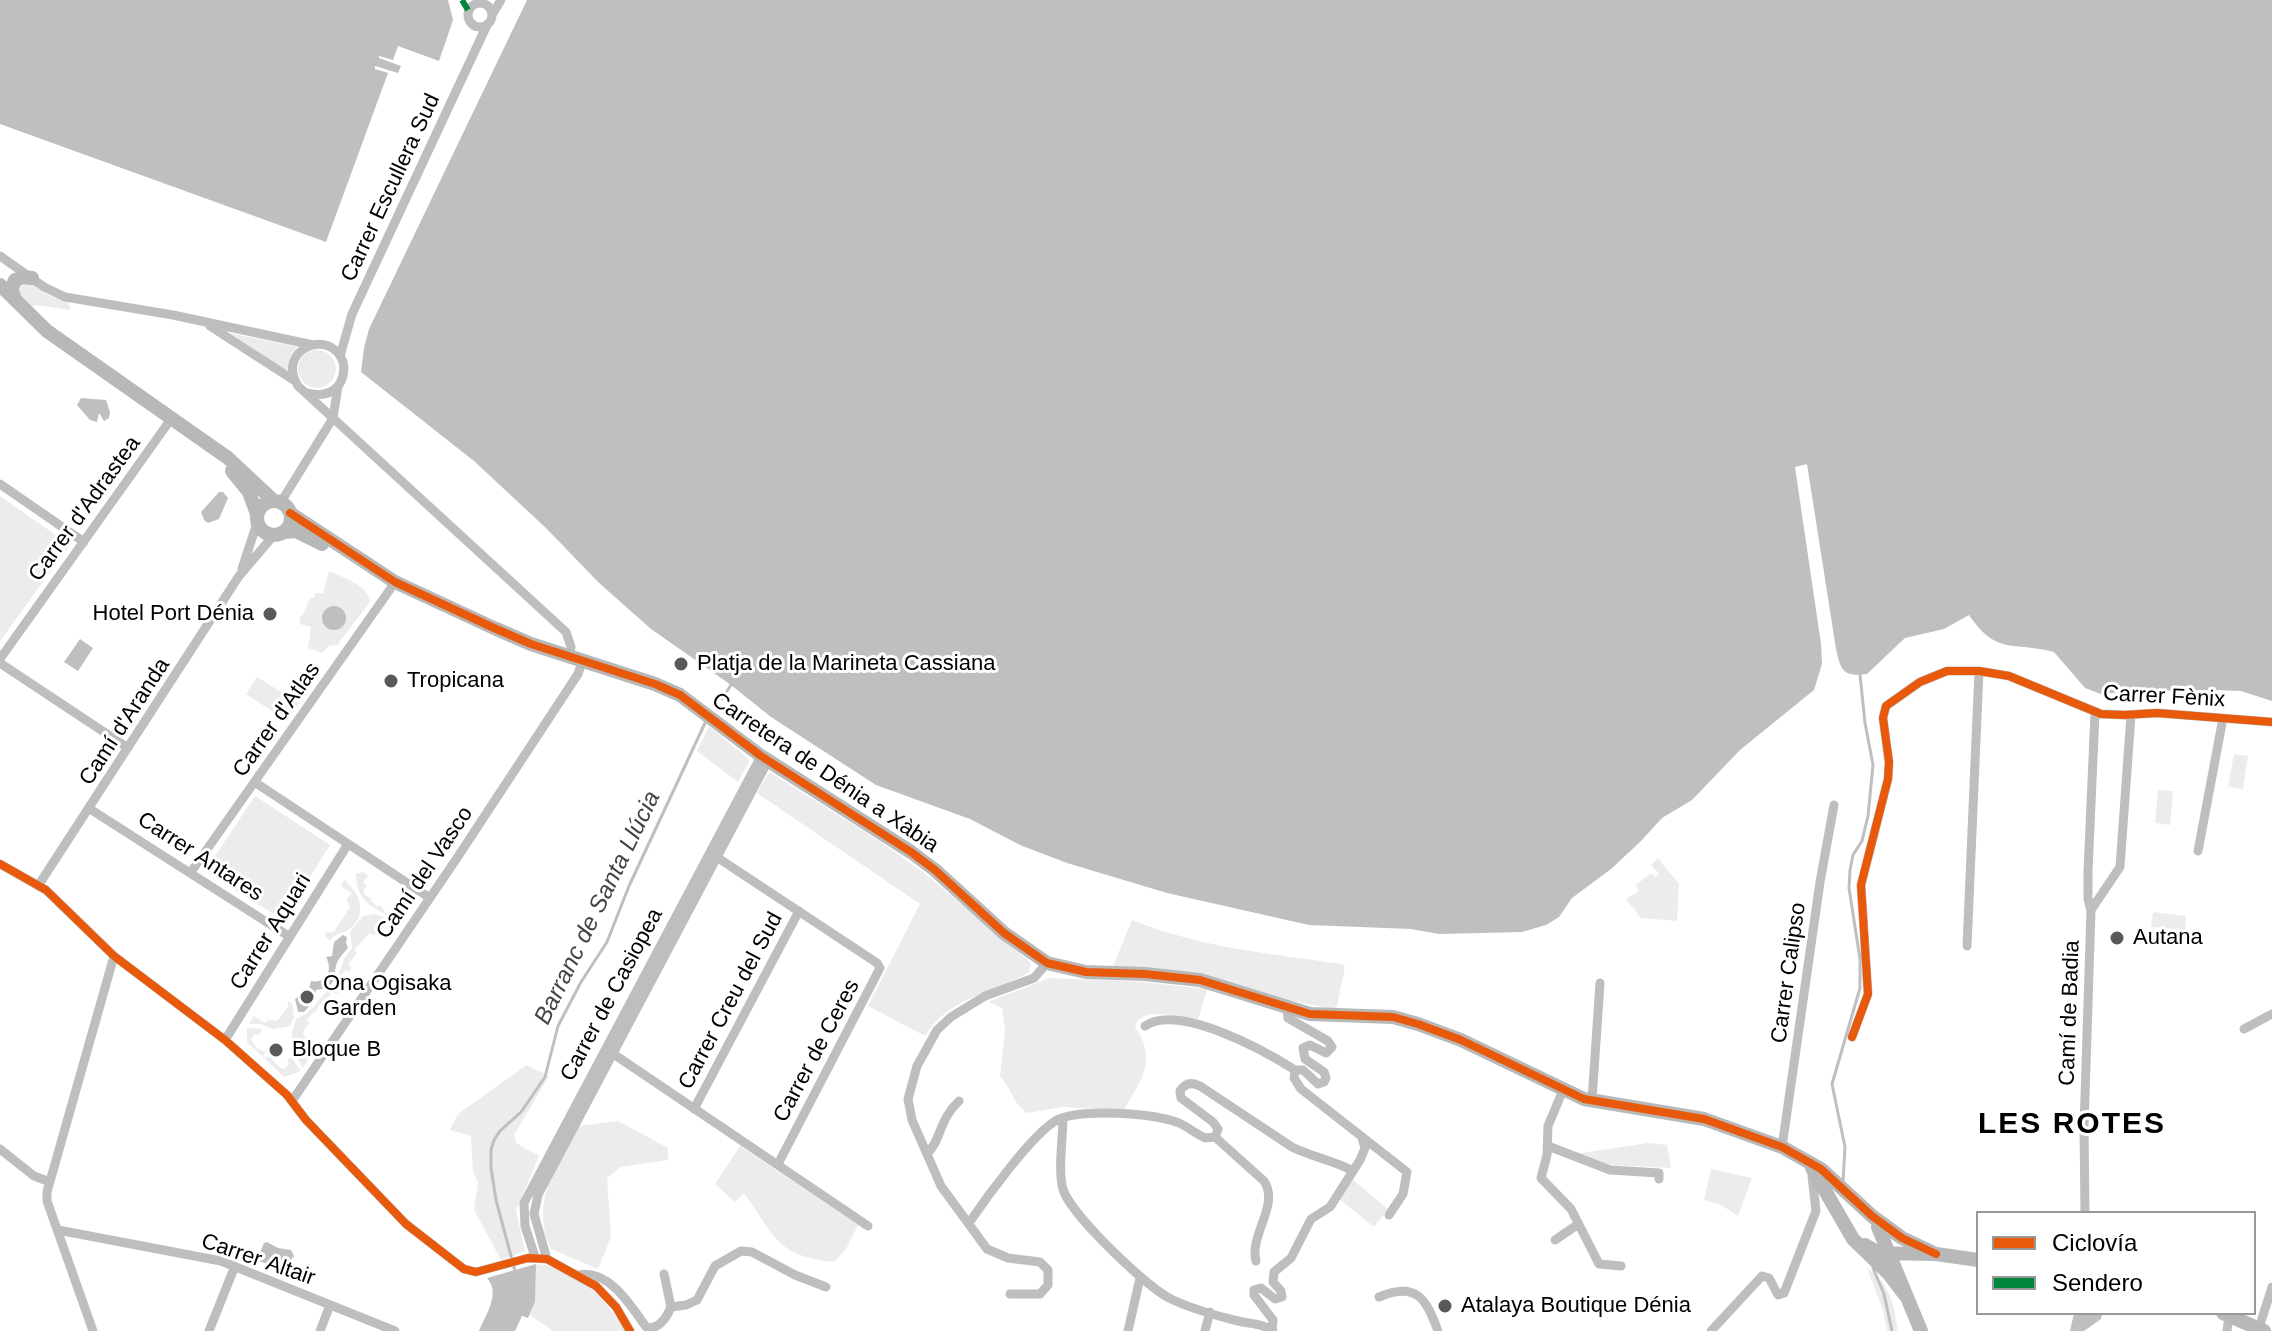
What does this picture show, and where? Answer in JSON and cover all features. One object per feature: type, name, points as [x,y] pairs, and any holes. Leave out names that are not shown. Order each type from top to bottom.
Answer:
[{"type":"street","points":[[462,0],[468,10]]},
{"type":"street","name":"Carrer Escullera Sud","points":[[340,356],[344,335],[501,0]]},
{"type":"street","points":[[488,2],[490,20],[480,27],[474,25],[467,17],[468,10],[473,4],[488,2]]},
{"type":"street","name":"Carrer Escullera Sud","points":[[472,57],[476,37],[474,25]]},
{"type":"street","points":[[0,256],[65,297],[328,346],[340,356],[344,374],[338,386],[333,418],[282,505]]},
{"type":"street","points":[[7,297],[15,280],[32,278]]},
{"type":"street","name":"Carretera de Dénia a Xàbia","points":[[0,284],[7,297],[35,321],[235,464],[282,505],[383,574],[519,639],[673,691],[764,759],[911,852],[1004,933],[1047,963],[1086,972],[1200,980],[1287,1007],[1331,1016],[1402,1018],[1453,1037],[1563,1090],[1592,1100],[1704,1119],[1782,1147],[1821,1169],[1875,1222],[1921,1331]]},
{"type":"street","points":[[204,322],[295,381],[566,632],[576,660]]},
{"type":"street","points":[[328,346],[344,335]]},
{"type":"street","points":[[295,381],[295,359],[299,352],[313,345]]},
{"type":"street","points":[[308,393],[324,395],[338,386]]},
{"type":"street","name":"Carrer d'Adrastea","points":[[0,661],[171,419]]},
{"type":"street","name":"Carretera de Dénia a Xàbia","points":[[217,453],[246,488],[257,519]]},
{"type":"street","points":[[0,484],[84,542]]},
{"type":"street","points":[[263,505],[282,505],[290,523],[279,534],[263,532],[257,519],[263,505]]},
{"type":"street","name":"Camí d'Aranda","points":[[239,576],[257,519]]},
{"type":"street","name":"Carretera de Dénia a Xàbia","points":[[279,534],[296,531],[311,537],[391,588],[443,604]]},
{"type":"street","name":"Camí d'Aranda","points":[[38,886],[239,576],[279,534]]},
{"type":"street","name":"Carrer d'Atlas","points":[[191,872],[391,588]]},
{"type":"street","name":"Camí del Vasco","points":[[292,1101],[578,674],[576,660]]},
{"type":"street","points":[[0,661],[128,748]]},
{"type":"street","name":"Carrer Fènix","points":[[1852,1037],[1868,994],[1861,885],[1888,779],[1884,710],[1888,704],[1920,682],[1943,671],[1979,671],[2017,679],[2095,713],[2157,713],[2272,722]]},
{"type":"street","points":[[1967,946],[1979,671]]},
{"type":"street","name":"Camí de Badia","points":[[2085,1211],[2084,1127],[2091,910],[2088,872],[2095,713]]},
{"type":"street","name":"Camí de Badia","points":[[2091,910],[2120,867],[2131,715]]},
{"type":"street","points":[[2198,851],[2223,718]]},
{"type":"street","name":"Carrer de Casiopea","points":[[532,1258],[524,1203],[764,759]]},
{"type":"street","points":[[256,783],[430,898]]},
{"type":"street","name":"Carrer Calipso","points":[[1782,1147],[1834,805]]},
{"type":"street","name":"Carrer Antares","points":[[90,809],[290,937]]},
{"type":"street","name":"Carrer Aquari","points":[[225,1040],[348,844]]},
{"type":"street","name":"Carrer de Ceres","points":[[713,854],[877,963],[880,968],[778,1164]]},
{"type":"street","points":[[0,864],[46,890],[114,956],[225,1040],[292,1101],[380,1198],[434,1246],[468,1271],[476,1272],[532,1258],[547,1259],[579,1275],[606,1295],[630,1331]]},
{"type":"street","name":"Carrer Creu del Sud","points":[[694,1109],[799,911]]},
{"type":"street","points":[[93,1331],[47,1201],[114,956]]},
{"type":"street","points":[[1010,1294],[1040,1294],[1048,1285],[1048,1270],[1034,1260],[1008,1258],[991,1252],[948,1196],[912,1120],[908,1099],[917,1066],[929,1042],[943,1024],[985,996],[1034,978],[1047,963]]},
{"type":"street","points":[[1592,1100],[1600,983]]},
{"type":"street","points":[[1145,1026],[1159,1021],[1198,1026],[1244,1041],[1295,1070],[1301,1069],[1318,1084],[1324,1082],[1326,1075],[1305,1059],[1302,1052],[1305,1046],[1310,1045],[1326,1053],[1332,1047],[1328,1041],[1290,1020],[1287,1007]]},
{"type":"street","points":[[2244,1029],[2272,1014]]},
{"type":"street","points":[[608,1051],[868,1226]]},
{"type":"street","name":"Carrer de Casiopea","points":[[547,1259],[536,1224],[535,1204],[608,1051]]},
{"type":"street","points":[[1295,1070],[1294,1078],[1301,1089],[1407,1172],[1403,1194],[1389,1215]]},
{"type":"street","points":[[1215,1137],[1217,1126],[1181,1098],[1180,1091],[1184,1086],[1192,1083],[1200,1086],[1292,1147],[1353,1171]]},
{"type":"street","points":[[1563,1090],[1548,1126],[1548,1146],[1541,1178],[1571,1209],[1599,1264],[1621,1266]]},
{"type":"street","points":[[927,1154],[933,1149],[947,1114],[959,1101]]},
{"type":"street","points":[[969,1223],[1025,1152],[1049,1126],[1063,1118],[1103,1114],[1159,1117],[1181,1124],[1205,1138],[1215,1137]]},
{"type":"street","points":[[1063,1118],[1064,1191],[1079,1213],[1140,1278],[1171,1300],[1237,1321],[1264,1325],[1272,1331]]},
{"type":"street","points":[[1215,1137],[1268,1189],[1269,1198],[1254,1246],[1256,1261]]},
{"type":"street","points":[[1272,1331],[1273,1320],[1254,1295],[1254,1290],[1261,1288],[1275,1299],[1282,1297],[1273,1282],[1274,1272],[1291,1258],[1307,1224],[1326,1212],[1353,1171],[1365,1148],[1362,1138]]},
{"type":"street","points":[[1548,1146],[1610,1170],[1659,1173],[1659,1179]]},
{"type":"street","points":[[0,1149],[34,1176],[50,1182]]},
{"type":"street","points":[[1711,1331],[1762,1276],[1769,1278],[1778,1295],[1784,1293],[1816,1211],[1811,1173],[1802,1158]]},
{"type":"street","name":"Carretera de Dénia a Xàbia","points":[[1802,1158],[1820,1179],[1840,1219],[1858,1243],[1905,1295]]},
{"type":"street","points":[[1936,1254],[1907,1242],[1865,1215],[1855,1218],[1850,1226],[1858,1243],[1872,1250],[1976,1260]]},
{"type":"street","points":[[1858,1243],[1877,1237],[1875,1222]]},
{"type":"street","points":[[1555,1240],[1577,1225]]},
{"type":"street","name":"Carrer Altair","points":[[58,1230],[205,1257],[235,1266],[395,1331]]},
{"type":"street","points":[[671,1307],[697,1300],[715,1266],[744,1251],[826,1287]]},
{"type":"street","points":[[209,1331],[235,1266]]},
{"type":"street","points":[[579,1275],[595,1275],[613,1286],[650,1328],[658,1326],[671,1307],[664,1274]]},
{"type":"street","points":[[1128,1331],[1140,1278]]},
{"type":"street","points":[[2226,1320],[2262,1330],[2272,1287]]},
{"type":"street","points":[[1379,1297],[1407,1292],[1423,1299],[1438,1331]]},
{"type":"street","points":[[320,1331],[330,1305]]},
{"type":"street","points":[[1205,1331],[1210,1312]]},
{"type":"shaded area","points":[[0,0],[448,0],[453,20],[439,61],[398,46],[393,60],[379,56],[401,66],[398,73],[375,66],[375,69],[388,73],[326,242],[0,124]]},
{"type":"shaded area","points":[[527,0],[2272,0],[2272,701],[2241,691],[2101,694],[2085,688],[2054,652],[1997,642],[1988,637],[1969,615],[1944,629],[1905,638],[1867,674],[1844,671],[1836,649],[1807,464],[1795,467],[1821,644],[1822,664],[1814,690],[1740,750],[1692,800],[1662,818],[1611,869],[1572,898],[1559,917],[1546,925],[1522,932],[1439,934],[1411,929],[1309,925],[1167,893],[1067,863],[1020,845],[970,819],[876,785],[771,717],[651,629],[474,461],[361,372],[369,329]]},
{"type":"shaded area","points":[[25,280],[46,294],[68,303],[71,310],[36,305],[30,307],[14,290]]},
{"type":"shaded area","points":[[230,333],[297,347],[290,356],[287,371]]},
{"type":"shaded area","points":[[317,350],[331,355],[336,369],[331,383],[317,388],[303,383],[298,369],[303,355]]},
{"type":"shaded area","points":[[81,398],[106,400],[109,418],[104,421],[99,413],[97,422],[90,420],[77,405]]},
{"type":"shaded area","points":[[219,492],[228,498],[219,519],[208,523],[201,512]]},
{"type":"shaded area","points":[[0,496],[70,545],[0,641]]},
{"type":"shaded area","points":[[329,571],[360,586],[370,602],[337,645],[329,646],[322,653],[308,648],[311,627],[300,624],[300,617],[310,598],[314,598],[315,593],[323,593]]},
{"type":"shaded area","points":[[334,606],[342,610],[346,618],[342,626],[334,630],[326,626],[322,618],[326,610]]},
{"type":"shaded area","points":[[80,639],[93,648],[78,671],[64,662]]},
{"type":"shaded area","points":[[257,677],[299,703],[287,721],[246,694]]},
{"type":"shaded area","points":[[709,726],[750,760],[738,782],[697,751]]},
{"type":"shaded area","points":[[2234,754],[2248,756],[2243,789],[2228,787]]},
{"type":"shaded area","points":[[771,773],[923,872],[1029,961],[1029,972],[959,1004],[935,1023],[925,1036],[868,1006],[920,904],[757,793]]},
{"type":"shaded area","points":[[2158,790],[2173,791],[2170,825],[2155,823]]},
{"type":"shaded area","points":[[255,796],[330,845],[283,920],[205,871]]},
{"type":"shaded area","points":[[1658,858],[1679,884],[1677,921],[1641,918],[1626,899],[1639,891],[1636,885],[1651,873],[1655,877],[1659,874],[1651,865]]},
{"type":"shaded area","points":[[363,872],[368,876],[363,882],[367,885],[364,894],[378,907],[380,905],[386,913],[391,913],[403,904],[407,907],[400,923],[364,900],[356,874]]},
{"type":"shaded area","points":[[344,880],[358,897],[359,917],[350,929],[337,934],[330,941],[325,936],[327,932],[334,932],[350,907],[346,900],[352,893],[341,886]]},
{"type":"shaded area","points":[[2153,912],[2186,916],[2185,930],[2151,927]]},
{"type":"shaded area","points":[[375,914],[385,918],[374,928],[377,931],[374,936],[370,933],[354,950],[357,953],[348,965],[352,968],[349,972],[346,970],[338,977],[344,959],[352,948],[350,932],[363,916]]},
{"type":"shaded area","points":[[1132,920],[1209,943],[1342,964],[1345,967],[1337,1006],[1334,1009],[1282,999],[1192,972],[1113,966]]},
{"type":"shaded area","points":[[343,935],[347,937],[348,948],[336,964],[332,983],[316,990],[312,1003],[304,1012],[298,1012],[295,999],[309,989],[311,981],[325,978],[329,967],[326,957],[332,956],[334,942]]},
{"type":"shaded area","points":[[1050,978],[1142,982],[1207,989],[1198,1020],[1152,1014],[1138,1020],[1135,1027],[1142,1039],[1146,1060],[1141,1079],[1124,1110],[1063,1107],[1028,1113],[1019,1106],[1000,1076],[1005,1030],[1002,1008],[988,1002]]},
{"type":"shaded area","points":[[333,987],[339,991],[336,994],[332,992],[327,1005],[323,1002],[313,1012],[304,1030],[306,1037],[297,1046],[301,1053],[311,1056],[303,1068],[292,1044],[294,1025],[297,1018],[308,1012]]},
{"type":"shaded area","points":[[288,1001],[292,1003],[294,1017],[290,1026],[273,1029],[249,1024],[254,1016],[266,1023],[268,1020],[277,1021],[288,1006]]},
{"type":"shaded area","points":[[247,1028],[263,1029],[251,1039],[257,1049],[266,1052],[263,1055],[266,1058],[269,1055],[284,1069],[291,1057],[301,1071],[284,1077],[247,1042]]},
{"type":"shaded area","points":[[527,1065],[549,1076],[514,1135],[516,1143],[539,1156],[516,1211],[525,1251],[501,1260],[474,1210],[478,1182],[473,1172],[471,1136],[450,1130],[458,1114]]},
{"type":"shaded area","points":[[618,1121],[668,1148],[668,1160],[621,1167],[607,1178],[611,1237],[598,1269],[551,1249],[545,1232],[544,1200],[555,1170],[579,1126]]},
{"type":"shaded area","points":[[1648,1143],[1667,1145],[1671,1168],[1608,1165],[1575,1154]]},
{"type":"shaded area","points":[[740,1146],[858,1225],[846,1249],[834,1262],[800,1255],[788,1249],[771,1232],[744,1193],[735,1202],[715,1184]]},
{"type":"shaded area","points":[[1711,1169],[1752,1178],[1738,1216],[1721,1205],[1704,1200]]},
{"type":"shaded area","points":[[1353,1180],[1388,1209],[1374,1227],[1338,1198]]},
{"type":"shaded area","points":[[267,1242],[291,1250],[294,1256],[290,1261],[273,1265],[261,1262],[259,1255]]},
{"type":"shaded area","points":[[536,1264],[564,1271],[588,1286],[609,1307],[625,1331],[553,1331],[530,1315],[535,1302]]},
{"type":"shaded area","points":[[536,1264],[535,1302],[528,1318],[522,1316],[515,1331],[479,1331],[492,1297],[493,1290],[487,1278]]},
{"type":"shaded area","points":[[1867,1268],[1886,1288],[1898,1331],[1887,1331],[1883,1310]]},
{"type":"shaded area","points":[[2074,1315],[2102,1315],[2101,1319],[2084,1331],[2070,1331]]},
{"type":"waterway","points":[[1843,1182],[1845,1147],[1832,1084],[1860,988],[1860,959],[1849,888],[1850,870],[1868,816],[1873,765],[1860,675]]},
{"type":"waterway","name":"Barranc de Santa Llúcia","points":[[722,699],[731,685]]},
{"type":"waterway","name":"Barranc de Santa Llúcia","points":[[515,1271],[496,1200],[491,1168],[494,1140],[521,1112],[545,1077],[558,1026],[607,942],[629,886],[705,723]]},
{"type":"waterway","points":[[1873,1268],[1884,1294],[1892,1331]]},
{"type":"marked path","points":[[462,0],[468,10]]},
{"type":"cycle path","points":[[290,513],[395,582],[531,644],[680,695],[761,756],[911,852],[1004,933],[1047,963],[1086,972],[1200,980],[1310,1014],[1393,1017],[1418,1024],[1461,1040],[1584,1099],[1704,1119],[1782,1147],[1821,1169],[1872,1216],[1902,1238],[1936,1254]]},
{"type":"cycle path","points":[[1852,1037],[1868,994],[1861,885],[1888,779],[1883,718],[1886,706],[1920,682],[1947,671],[1979,671],[2009,676],[2101,714],[2157,713],[2272,722]]},
{"type":"cycle path","points":[[0,864],[46,890],[114,956],[225,1040],[287,1095],[306,1120],[406,1224],[464,1269],[476,1272],[528,1258],[547,1259],[596,1286],[616,1307],[630,1331]]},
{"type":"place","name":"Hotel Port Dénia","points":[[270,614]]},
{"type":"place","name":"Platja de la Marineta Cassiana","points":[[681,664]]},
{"type":"place","name":"Tropicana","points":[[391,681]]},
{"type":"place","name":"Autana","points":[[2117,938]]},
{"type":"place","name":"Ona Ogisaka Garden","points":[[307,997]]},
{"type":"place","name":"Bloque B","points":[[276,1050]]},
{"type":"place","name":"Atalaya Boutique Dénia","points":[[1445,1306]]},
{"type":"district","name":"LES ROTES","points":[[2072,1125]]}]
